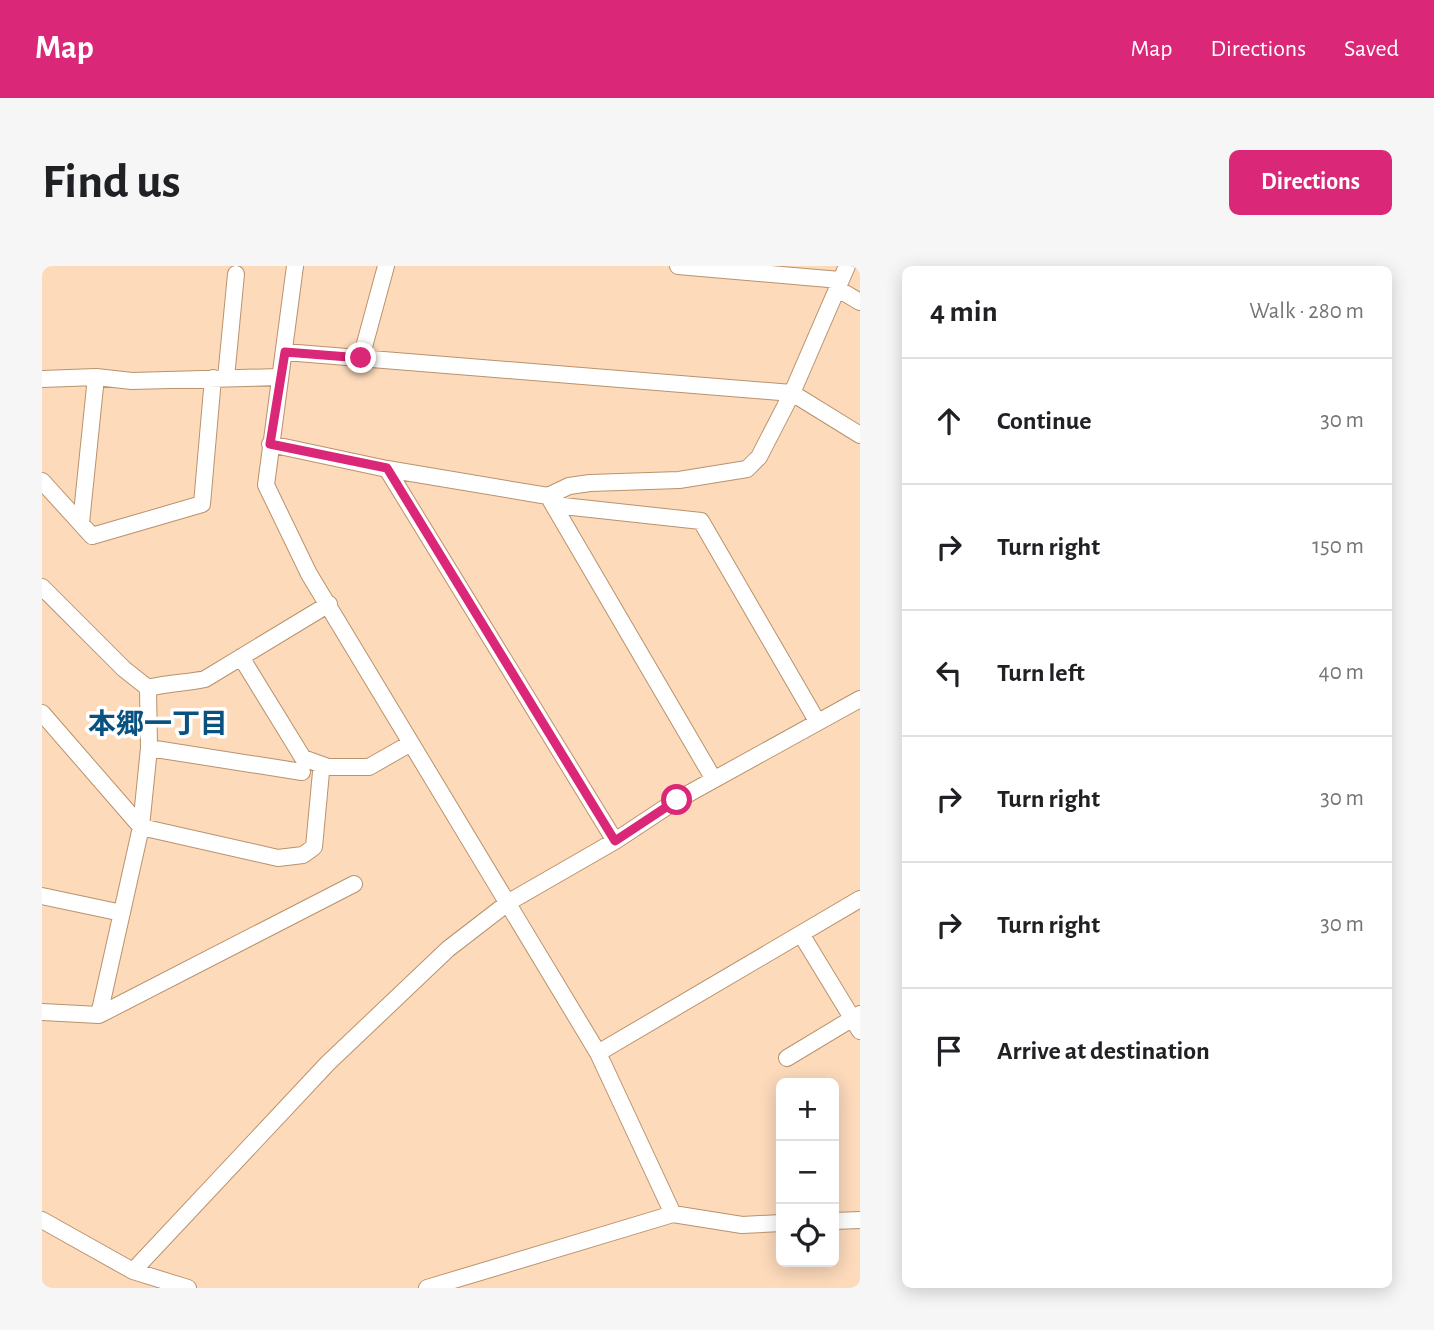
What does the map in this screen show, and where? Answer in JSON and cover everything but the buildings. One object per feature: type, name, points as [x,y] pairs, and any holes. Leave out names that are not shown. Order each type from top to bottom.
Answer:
[{"type":"street","points":[[295,266],[270,444],[267,485],[291,541],[598,1053],[673,1214]]},
{"type":"street","points":[[361,358],[386,266]]},
{"type":"street","points":[[678,266],[841,278],[860,302]]},
{"type":"street","points":[[42,481],[92,536],[202,504],[236,274]]},
{"type":"street","points":[[551,500],[569,486],[679,480],[747,469],[759,457],[792,393],[841,278]]},
{"type":"street","points":[[285,352],[792,393],[860,435]]},
{"type":"street","points":[[42,379],[96,377],[132,381],[279,377]]},
{"type":"street","points":[[81,523],[96,377]]},
{"type":"street","points":[[270,444],[551,500],[701,521],[817,721]]},
{"type":"street","points":[[387,468],[615,841]]},
{"type":"street","points":[[551,500],[713,778]]},
{"type":"street","points":[[42,587],[124,669],[148,688]]},
{"type":"street","points":[[148,688],[172,681],[187,683],[205,679],[329,604]]},
{"type":"street","points":[[241,657],[303,758],[328,767],[369,767],[411,743]]},
{"type":"street","points":[[99,1015],[141,827],[149,748],[148,688]]},
{"type":"street","points":[[133,1271],[328,1063],[449,948],[509,902],[615,841],[713,778],[860,699]]},
{"type":"street","points":[[42,713],[141,827],[278,858],[303,855],[314,847],[321,772]]},
{"type":"street","points":[[149,748],[302,772]]},
{"type":"street","points":[[42,1012],[99,1015],[354,884]]},
{"type":"street","points":[[42,896],[122,913]]},
{"type":"street","points":[[598,1053],[860,899]]},
{"type":"street","points":[[787,1058],[858,1021],[801,934]]},
{"type":"street","points":[[427,1288],[673,1214],[742,1225],[776,1223]]},
{"type":"street","points":[[42,1220],[133,1271],[188,1288]]},
{"type":"street","points":[[839,1221],[860,1220]]},
{"type":"district","name":"本郷一丁目","points":[[158,723]]},
{"type":"route","points":[[361,358],[285,352],[270,444],[387,468],[615,841],[677,800]]}]
